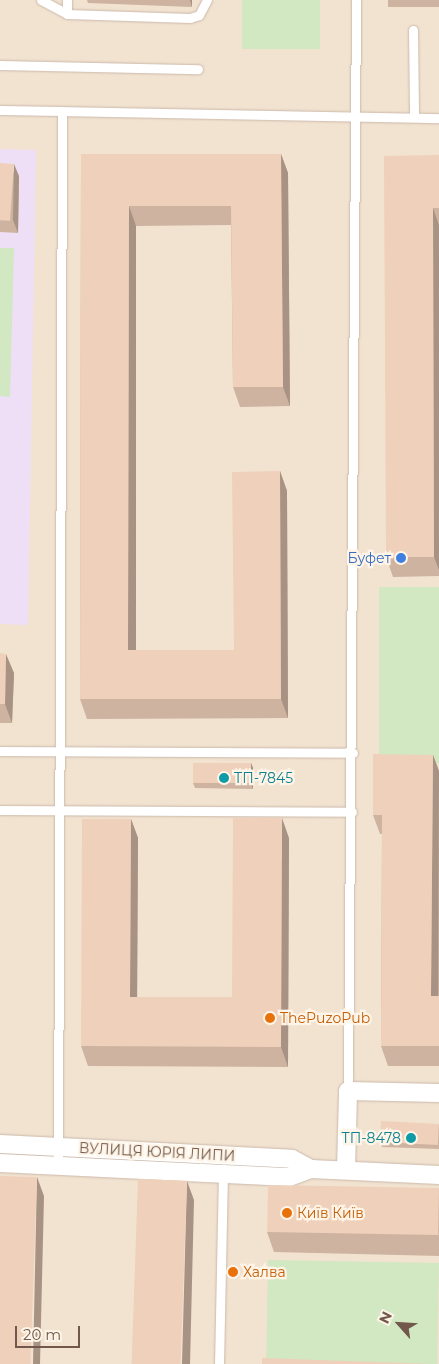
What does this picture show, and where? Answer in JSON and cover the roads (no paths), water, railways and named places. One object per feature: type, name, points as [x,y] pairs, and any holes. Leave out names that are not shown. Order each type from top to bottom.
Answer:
[{"type":"street","points":[[346,1170],[348,1090],[439,1093]]},
{"type":"street","name":"ВУЛИЦЯ ЮРІЯ ЛИПИ","points":[[0,1144],[292,1159],[311,1169]]},
{"type":"street","name":"ВУЛИЦЯ ЮРІЯ ЛИПИ","points":[[0,1162],[222,1175],[290,1177],[311,1169],[439,1175]]},
{"type":"lane","points":[[41,0],[67,14],[190,18],[199,15],[206,0]]},
{"type":"lane","points":[[67,0],[67,14]]},
{"type":"lane","points":[[348,1090],[353,753],[358,117],[356,0]]},
{"type":"lane","points":[[413,30],[414,117]]},
{"type":"lane","points":[[0,66],[198,69]]},
{"type":"lane","points":[[0,110],[439,118]]},
{"type":"lane","points":[[58,1166],[61,811],[62,111]]},
{"type":"lane","points":[[0,751],[353,753]]},
{"type":"lane","points":[[0,810],[352,812]]},
{"type":"lane","points":[[219,1364],[223,1155]]},
{"type":"place","name":"Буфет","points":[[401,558]]},
{"type":"place","name":"ТП-7845","points":[[224,778]]},
{"type":"place","name":"ThePuzoPub","points":[[270,1018]]},
{"type":"place","name":"ТП-8478","points":[[411,1138]]},
{"type":"place","name":"Київ Київ","points":[[287,1213]]},
{"type":"place","name":"Халва","points":[[233,1272]]}]
